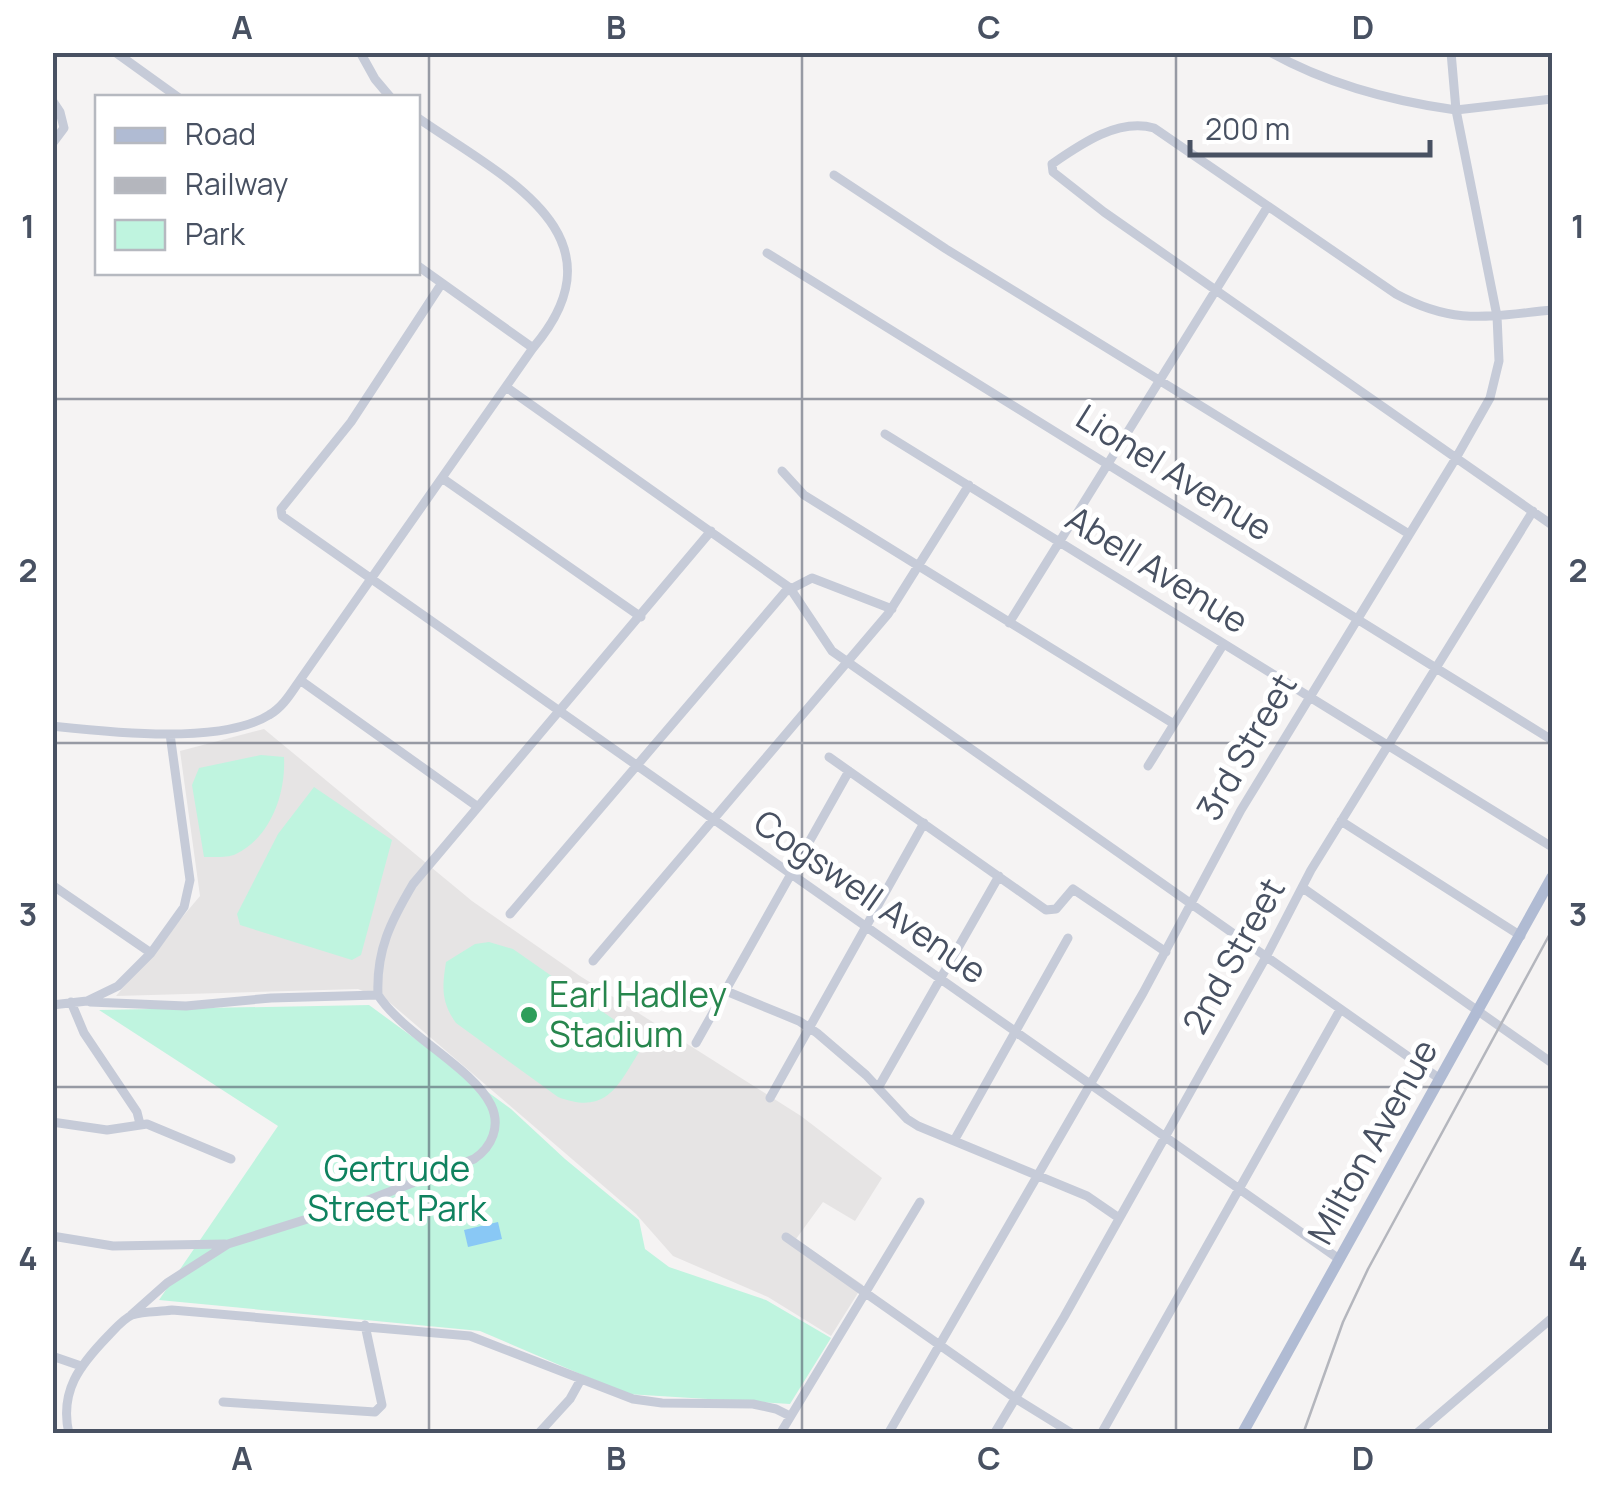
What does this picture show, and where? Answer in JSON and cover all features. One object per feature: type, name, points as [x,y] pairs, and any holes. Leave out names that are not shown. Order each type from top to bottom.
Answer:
[{"type":"main road","name":"Milton Avenue","points":[[1242,1434],[1552,877]]},
{"type":"street","points":[[116,52],[175,95]]},
{"type":"street","points":[[360,52],[388,95]]},
{"type":"street","points":[[1270,52],[1327,80],[1393,99],[1456,110],[1552,99]]},
{"type":"street","name":"3rd Street","points":[[888,1434],[1193,905],[1224,839],[1456,458],[1494,384],[1499,361],[1497,316],[1456,110],[1451,52]]},
{"type":"street","points":[[52,100],[64,128],[52,144]]},
{"type":"street","points":[[52,726],[170,734],[242,726],[272,714],[553,325],[562,308],[567,282],[566,253],[553,222],[503,177],[420,119]]},
{"type":"street","points":[[1552,310],[1468,318],[1423,309],[1170,139],[1141,125],[1108,132],[1051,168],[1215,291],[1552,525]]},
{"type":"street","points":[[834,175],[1408,534]]},
{"type":"street","points":[[1009,623],[1268,206]]},
{"type":"street","name":"Lionel Avenue","points":[[766,253],[1552,740]]},
{"type":"street","points":[[420,267],[533,348]]},
{"type":"street","name":"Cogswell Avenue","points":[[442,283],[376,388],[281,510],[282,516],[1339,1259]]},
{"type":"street","points":[[506,387],[790,588],[832,652],[1440,1079]]},
{"type":"street","name":"Abell Avenue","points":[[885,434],[1552,847]]},
{"type":"street","points":[[782,471],[804,495],[1174,724]]},
{"type":"street","points":[[442,478],[641,617]]},
{"type":"street","points":[[593,961],[892,608],[969,485]]},
{"type":"street","name":"2nd Street","points":[[994,1434],[1341,821],[1532,511]]},
{"type":"street","points":[[69,1434],[66,1398],[81,1366],[168,1282],[228,1244],[370,1199],[474,1160],[488,1148],[495,1132],[490,1104],[470,1081],[392,1014],[378,995],[377,967],[389,924],[414,884],[711,531]]},
{"type":"street","points":[[510,914],[790,588],[812,578],[824,580],[892,608]]},
{"type":"street","points":[[1148,766],[1223,644]]},
{"type":"street","points":[[300,680],[478,807]]},
{"type":"street","points":[[87,1002],[118,986],[151,952],[184,907],[190,880],[170,734]]},
{"type":"street","points":[[829,757],[1046,910],[1056,909],[1073,888],[1166,952]]},
{"type":"street","points":[[696,1042],[849,771]]},
{"type":"street","points":[[1341,821],[1521,936]]},
{"type":"street","points":[[770,1098],[924,824]]},
{"type":"street","points":[[878,1088],[999,876]]},
{"type":"street","points":[[52,885],[151,952]]},
{"type":"street","points":[[1303,888],[1552,1063]]},
{"type":"street","points":[[955,1140],[1068,938]]},
{"type":"street","points":[[726,991],[809,1028],[878,1088],[906,1119],[1086,1196],[1118,1218]]},
{"type":"street","points":[[52,1004],[186,1006],[271,998],[378,995]]},
{"type":"street","points":[[71,1002],[84,1033],[137,1112],[140,1124]]},
{"type":"street","points":[[1101,1434],[1340,1010]]},
{"type":"street","points":[[52,1122],[107,1130],[140,1124],[160,1127],[231,1158]]},
{"type":"street","points":[[780,1434],[920,1202]]},
{"type":"street","points":[[52,1236],[114,1246],[228,1244]]},
{"type":"street","points":[[786,1237],[939,1346],[1073,1434]]},
{"type":"street","points":[[130,1316],[186,1311],[470,1336],[633,1399],[753,1404],[790,1416]]},
{"type":"street","points":[[1416,1434],[1552,1318]]},
{"type":"street","points":[[223,1402],[375,1412],[382,1405],[365,1325]]},
{"type":"street","points":[[52,1356],[81,1366]]},
{"type":"street","points":[[538,1434],[570,1399],[580,1381]]},
{"type":"shaded area","points":[[264,729],[472,901],[580,976],[801,1116],[882,1178],[855,1221],[823,1202],[796,1239],[863,1285],[831,1336],[768,1297],[673,1256],[636,1214],[388,1001],[358,989],[116,996],[200,896],[180,751]]},
{"type":"green space","points":[[261,755],[284,757],[274,813],[259,837],[236,854],[204,857],[192,785],[199,768]]},
{"type":"green space","points":[[314,787],[392,840],[361,955],[352,960],[240,925],[237,914],[278,834]]},
{"type":"green space","name":"Earl Hadley Stadium","points":[[489,942],[513,949],[646,1042],[621,1080],[603,1098],[577,1102],[558,1097],[456,1023],[444,994],[446,962],[475,944]]},
{"type":"green space","name":"Gertrude Street Park","points":[[369,1005],[511,1109],[639,1220],[645,1249],[669,1267],[766,1300],[831,1338],[790,1404],[627,1394],[480,1331],[159,1300],[278,1126],[99,1010]]},
{"type":"water","points":[[498,1222],[502,1239],[468,1247],[464,1230]]},
{"type":"railway","points":[[1303,1434],[1343,1322],[1368,1269],[1552,930]]},
{"type":"place","name":"Earl Hadley Stadium","points":[[529,1015]]}]
